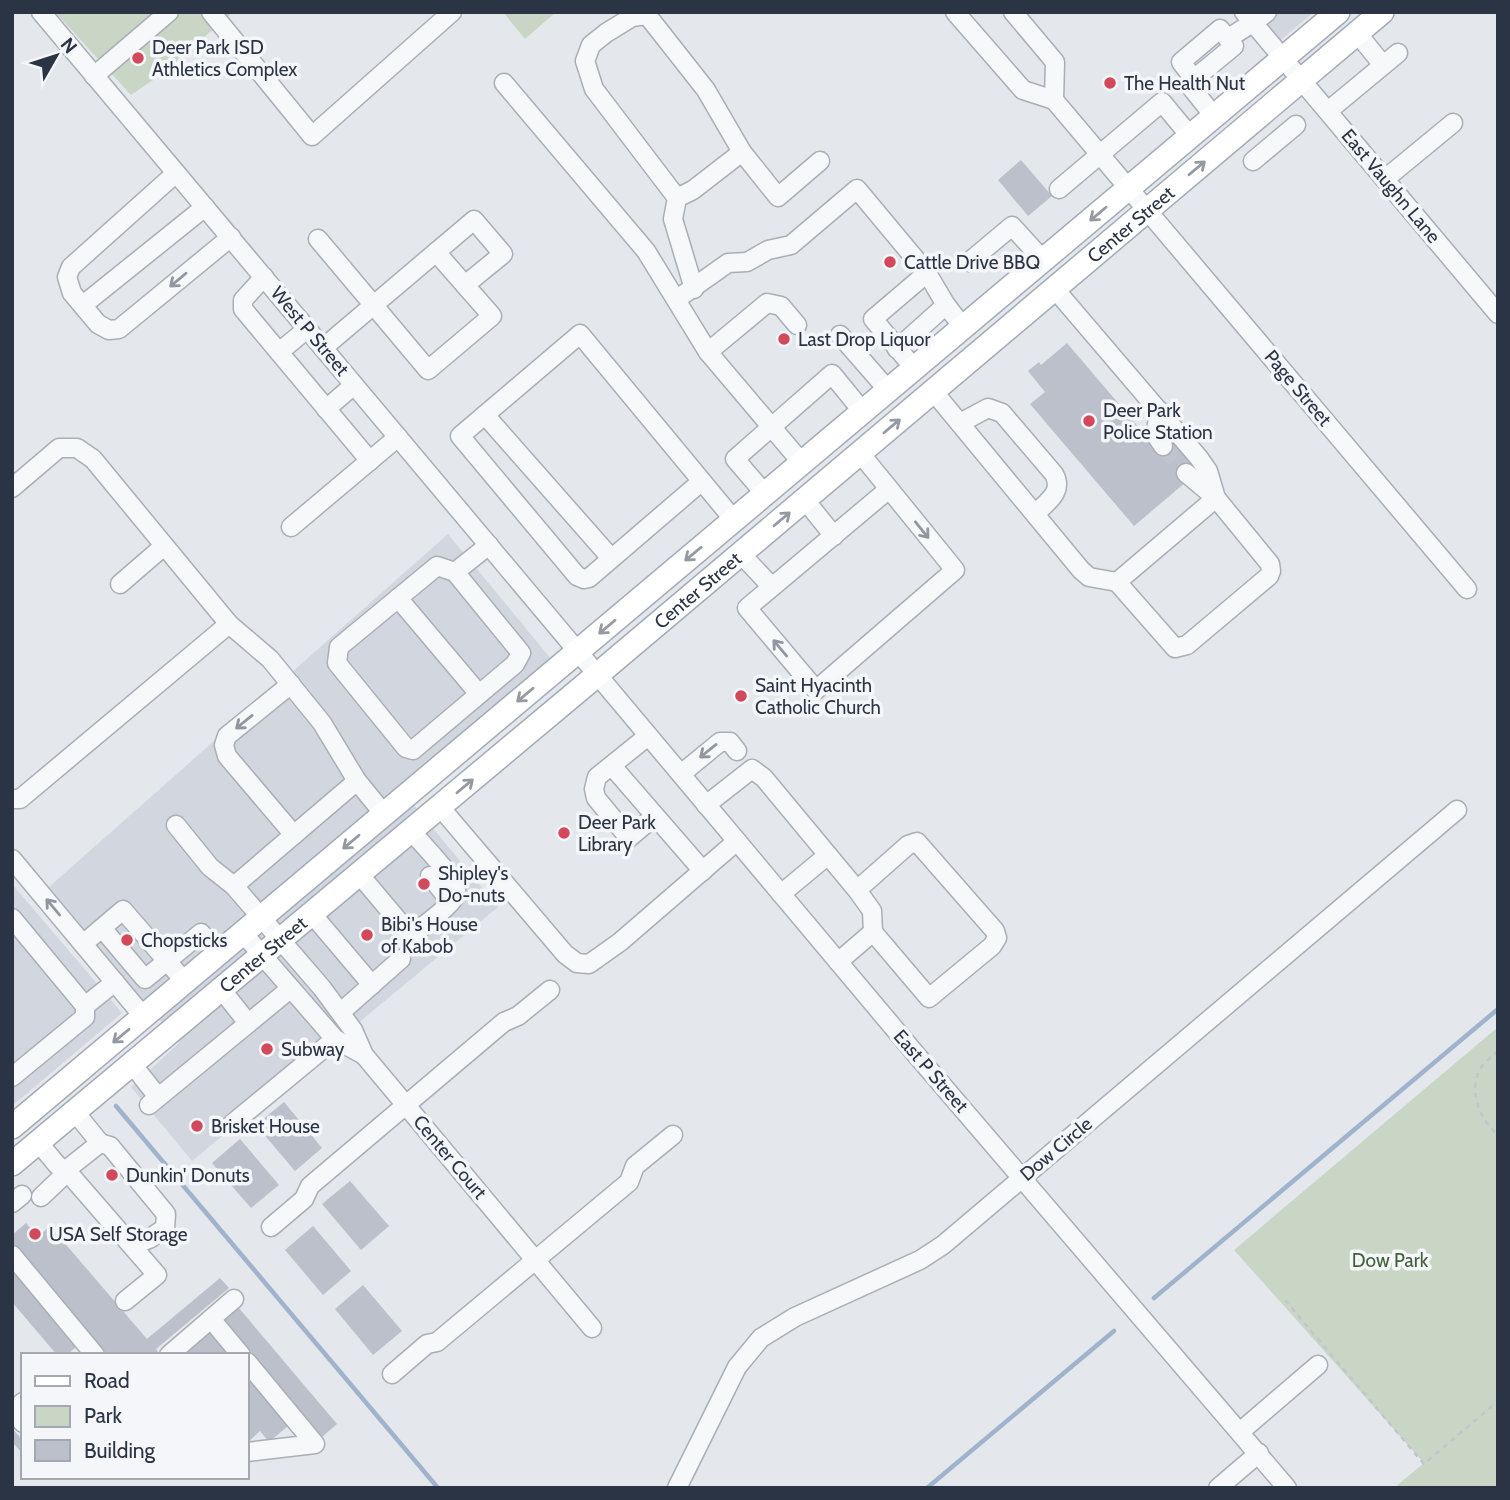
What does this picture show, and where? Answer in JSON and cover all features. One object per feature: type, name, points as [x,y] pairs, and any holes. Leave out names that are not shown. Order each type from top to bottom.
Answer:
[{"type":"main road","name":"Center Street","points":[[15,1120],[185,982],[1338,12]]},
{"type":"main road","name":"Center Street","points":[[12,1164],[597,675],[1382,12]]},
{"type":"main road","points":[[1039,263],[1054,288]]},
{"type":"main road","points":[[961,329],[978,354]]},
{"type":"main road","points":[[914,369],[933,391]]},
{"type":"main road","points":[[802,463],[813,493]]},
{"type":"main road","points":[[729,524],[742,553]]},
{"type":"main road","points":[[144,1016],[162,1039]]},
{"type":"street","name":"West P Street","points":[[41,12],[578,652]]},
{"type":"street","points":[[94,76],[169,12]]},
{"type":"street","points":[[211,12],[312,136],[452,12]]},
{"type":"street","points":[[955,12],[1023,90],[1054,100],[1055,62],[1013,12]]},
{"type":"street","points":[[694,289],[673,219],[677,198],[594,89],[585,61],[591,46],[632,17],[647,15],[706,90],[742,152],[778,197],[820,161]]},
{"type":"street","points":[[1214,116],[1189,86],[1194,79],[1181,62],[1220,29],[1228,38],[1255,16]]},
{"type":"street","name":"East Vaughn Lane","points":[[1255,16],[1283,58],[1498,314]]},
{"type":"street","points":[[1357,33],[1383,65]]},
{"type":"street","points":[[1328,111],[1398,53]]},
{"type":"street","points":[[504,83],[646,251],[708,352],[802,463]]},
{"type":"street","name":"Page Street","points":[[1054,100],[1466,589]]},
{"type":"street","points":[[1059,189],[1163,102],[1190,136]]},
{"type":"street","points":[[1254,120],[1274,144]]},
{"type":"street","points":[[1385,179],[1453,123]]},
{"type":"street","points":[[1253,161],[1296,125]]},
{"type":"street","points":[[677,198],[693,190],[742,152]]},
{"type":"street","points":[[176,173],[71,267],[67,277],[72,293],[98,324],[109,330],[119,329],[231,237]]},
{"type":"street","points":[[675,298],[694,289],[728,263],[747,262],[768,250],[791,245],[857,189],[927,273],[961,329]]},
{"type":"street","points":[[83,306],[205,207]]},
{"type":"street","points":[[323,348],[474,220],[503,254],[465,285]]},
{"type":"street","points":[[969,262],[1012,226],[1039,263]]},
{"type":"street","points":[[318,239],[428,370],[492,316],[436,252]]},
{"type":"street","points":[[914,369],[873,319],[927,273]]},
{"type":"street","points":[[264,277],[243,300],[243,309],[369,461]]},
{"type":"street","points":[[1054,288],[1199,457],[1208,471],[1216,498]]},
{"type":"street","points":[[708,352],[768,303],[781,306],[797,325]]},
{"type":"street","points":[[897,349],[946,304]]},
{"type":"street","points":[[279,352],[307,328]]},
{"type":"street","points":[[702,481],[589,578],[584,579],[577,576],[460,436],[580,334],[702,481],[729,524]]},
{"type":"street","points":[[840,335],[888,390]]},
{"type":"street","points":[[765,494],[735,459],[832,374],[863,412]]},
{"type":"street","points":[[326,409],[354,385]]},
{"type":"street","points":[[933,391],[1088,576],[1117,582],[1172,646],[1180,649],[1269,576],[1271,571],[1270,564],[1216,498],[1186,473]]},
{"type":"street","points":[[960,423],[988,408],[1002,413],[1054,474],[1058,482],[1057,491],[1035,514]]},
{"type":"street","points":[[1160,411],[1155,434],[1163,446]]},
{"type":"street","points":[[485,415],[611,558]]},
{"type":"street","points":[[291,527],[398,437]]},
{"type":"street","points":[[12,488],[60,448],[77,448],[93,459],[229,624],[270,659],[322,723],[357,781],[384,814]]},
{"type":"street","points":[[860,453],[890,489],[955,570],[816,691],[747,608],[890,489]]},
{"type":"street","points":[[813,493],[834,536]]},
{"type":"street","points":[[1117,582],[1216,498]]},
{"type":"street","points":[[455,572],[489,545]]},
{"type":"street","points":[[120,583],[164,546]]},
{"type":"street","points":[[742,553],[772,587]]},
{"type":"street","points":[[438,565],[455,572],[521,653],[515,664],[413,750],[406,748],[337,663],[339,647],[398,598],[438,565]]},
{"type":"street","points":[[398,598],[479,694]]},
{"type":"street","points":[[12,800],[20,799],[229,624]]},
{"type":"street","name":"East P Street","points":[[578,652],[838,962],[1287,1488]]},
{"type":"street","points":[[290,684],[227,736],[225,745],[227,756],[294,835]]},
{"type":"street","points":[[453,716],[472,740]]},
{"type":"street","points":[[648,736],[597,777],[594,789],[596,797],[629,838],[655,816]]},
{"type":"street","points":[[681,774],[720,742],[730,742],[764,778],[857,890],[872,911],[873,932],[929,998],[992,946],[997,938],[995,931],[917,842],[908,845],[857,890]]},
{"type":"street","points":[[706,805],[746,761]]},
{"type":"street","points":[[612,766],[703,871]]},
{"type":"street","points":[[234,886],[357,781]]},
{"type":"street","points":[[440,807],[565,954],[577,963],[589,964],[620,942],[737,841]]},
{"type":"street","name":"Dow Circle","points":[[677,1488],[737,1367],[761,1338],[795,1317],[920,1260],[943,1245],[1457,810]]},
{"type":"street","name":"Center Court","points":[[176,825],[210,867],[234,886],[322,988],[353,1030],[364,1055],[592,1328]]},
{"type":"street","points":[[359,874],[411,934],[451,902],[456,895],[454,881],[428,866],[411,831]]},
{"type":"street","points":[[781,894],[828,855]]},
{"type":"street","points":[[13,861],[144,1016]]},
{"type":"street","points":[[83,944],[123,910],[185,982]]},
{"type":"street","points":[[312,914],[372,985]]},
{"type":"street","points":[[12,918],[83,1013]]},
{"type":"street","points":[[102,928],[145,979]]},
{"type":"street","points":[[838,962],[873,932]]},
{"type":"street","points":[[12,1077],[83,1013],[120,989],[145,979],[201,933],[218,954]]},
{"type":"street","name":"Center Court","points":[[243,933],[335,1039],[364,1055]]},
{"type":"street","points":[[12,936],[83,1013]]},
{"type":"street","points":[[341,1012],[401,959]]},
{"type":"street","points":[[303,1005],[322,988]]},
{"type":"street","points":[[222,989],[248,1023]]},
{"type":"street","points":[[132,1064],[153,1101],[290,989]]},
{"type":"street","points":[[271,1227],[304,1199],[310,1186],[504,1022],[518,1016],[550,990]]},
{"type":"street","points":[[232,1124],[335,1039]]},
{"type":"street","points":[[75,1112],[100,1143],[110,1146],[166,1214],[166,1228],[149,1240],[139,1243],[125,1236]]},
{"type":"street","points":[[392,1374],[427,1344],[437,1342],[629,1182],[635,1166],[673,1135]]},
{"type":"street","points":[[38,1142],[58,1166],[66,1170],[157,1275],[125,1301]]},
{"type":"street","points":[[40,1197],[66,1170],[100,1143]]},
{"type":"street","points":[[12,1255],[88,1352]]},
{"type":"street","points":[[171,1353],[234,1299]]},
{"type":"street","points":[[211,1319],[239,1353]]},
{"type":"street","points":[[248,1363],[315,1444],[248,1452]]},
{"type":"street","points":[[1241,1431],[1318,1365]]},
{"type":"street","points":[[21,1404],[13,1411],[21,1421]]},
{"type":"street","points":[[1218,1488],[1259,1453]]},
{"type":"path","points":[[1498,1051],[1480,1069],[1474,1087],[1478,1105],[1488,1127],[1498,1135]]},
{"type":"path","points":[[1285,1300],[1424,1464],[1498,1401]]},
{"type":"shaded area","points":[[1252,12],[1314,12],[1277,43]]},
{"type":"shaded area","points":[[448,534],[552,660],[398,786],[498,907],[192,1161],[131,1087],[179,1043],[49,887]]},
{"type":"shaded area","points":[[12,884],[122,1013],[12,1106]]},
{"type":"green space","name":"Deer Park ISD Athletics Complex","points":[[55,12],[233,12],[162,74],[131,95]]},
{"type":"green space","points":[[503,12],[556,12],[525,39]]},
{"type":"green space","name":"Dow Park","points":[[1498,1027],[1498,1488],[1394,1488],[1424,1463],[1234,1250]]},
{"type":"building","points":[[1021,160],[1052,196],[1028,216],[998,180]]},
{"type":"building","name":"Deer Park Police Station","points":[[1067,343],[1158,450],[1172,438],[1195,465],[1181,477],[1186,482],[1134,526],[1030,404],[1045,392],[1028,371],[1039,362],[1041,365]]},
{"type":"building","points":[[284,1102],[322,1148],[295,1171],[256,1125]]},
{"type":"building","points":[[240,1139],[279,1185],[251,1208],[212,1163]]},
{"type":"building","points":[[350,1181],[389,1226],[361,1250],[322,1204]]},
{"type":"building","points":[[26,1223],[38,1237],[50,1226],[147,1339],[220,1278],[229,1288],[156,1349],[157,1353],[106,1353],[12,1244],[12,1235]]},
{"type":"building","points":[[313,1226],[351,1271],[323,1295],[285,1250]]},
{"type":"building","points":[[12,1269],[77,1346],[69,1353],[55,1353],[12,1302]]},
{"type":"building","points":[[363,1285],[402,1331],[373,1355],[335,1309]]},
{"type":"building","points":[[238,1307],[337,1424],[322,1437],[224,1319]]},
{"type":"building","points":[[210,1333],[226,1353],[186,1353]]},
{"type":"building","points":[[248,1378],[288,1426],[269,1442],[260,1431],[248,1442]]},
{"type":"building","points":[[12,1428],[21,1439],[21,1452],[12,1442]]},
{"type":"waterway","points":[[1154,1298],[1498,1009]]},
{"type":"waterway","points":[[116,1106],[438,1488]]},
{"type":"waterway","points":[[927,1488],[1114,1331]]},
{"type":"tunnel","points":[[1163,446],[1186,473]]},
{"type":"place","name":"Deer Park ISD Athletics Complex","points":[[138,58]]},
{"type":"place","name":"The Health Nut","points":[[1110,83]]},
{"type":"place","name":"Cattle Drive BBQ","points":[[890,262]]},
{"type":"place","name":"Last Drop Liquor","points":[[784,339]]},
{"type":"place","name":"Deer Park Police Station","points":[[1089,421]]},
{"type":"place","name":"Saint Hyacinth Catholic Church","points":[[741,696]]},
{"type":"place","name":"Deer Park Library","points":[[564,833]]},
{"type":"place","name":"Shipley's Do-nuts","points":[[424,884]]},
{"type":"place","name":"Bibi's House of Kabob","points":[[367,935]]},
{"type":"place","name":"Chopsticks","points":[[127,940]]},
{"type":"place","name":"Subway","points":[[267,1049]]},
{"type":"place","name":"Brisket House","points":[[197,1126]]},
{"type":"place","name":"Dunkin' Donuts","points":[[112,1175]]},
{"type":"place","name":"USA Self Storage","points":[[35,1234]]}]
